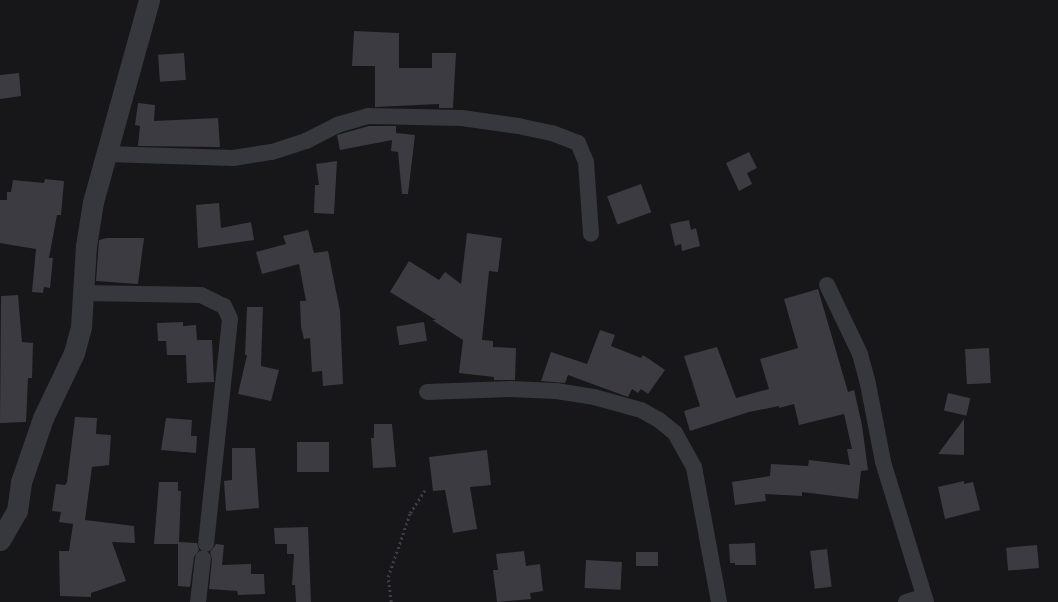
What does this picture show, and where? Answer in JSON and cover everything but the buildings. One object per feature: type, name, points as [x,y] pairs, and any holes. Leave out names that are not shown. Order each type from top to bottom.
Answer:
[{"type":"street","points":[[0,540],[17,511],[21,482],[43,418],[74,353],[81,327],[86,246],[93,202],[149,0]]},
{"type":"street","points":[[106,154],[234,158],[278,150],[306,141],[337,125],[368,116],[462,118],[518,126],[552,133],[578,143],[586,162],[591,234]]},
{"type":"street","points":[[827,285],[860,354],[868,384],[883,462],[925,599],[906,602]]},
{"type":"street","points":[[82,293],[201,295],[224,306],[230,319],[205,551],[198,602]]},
{"type":"street","points":[[427,392],[510,389],[556,391],[594,397],[641,410],[659,420],[675,433],[694,468],[719,602]]},
{"type":"path","points":[[391,602],[388,577],[410,513],[425,490]]}]
